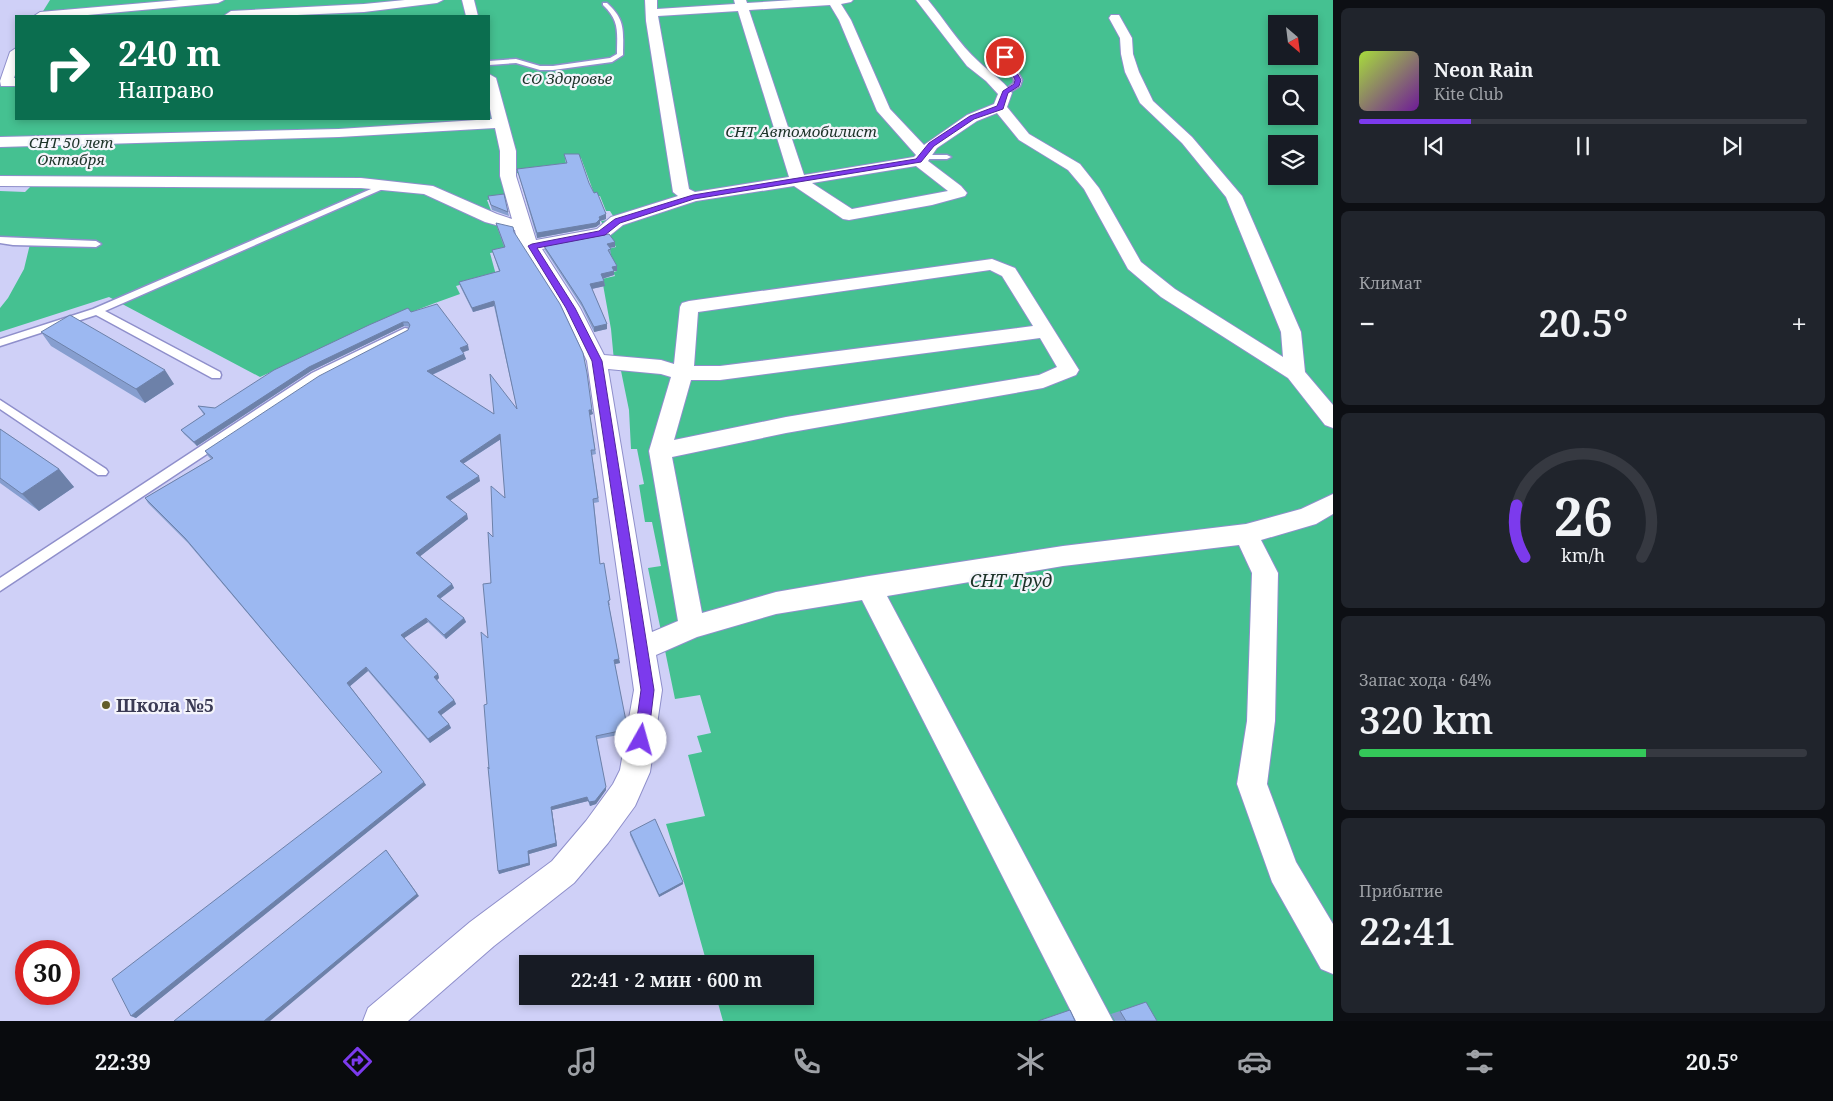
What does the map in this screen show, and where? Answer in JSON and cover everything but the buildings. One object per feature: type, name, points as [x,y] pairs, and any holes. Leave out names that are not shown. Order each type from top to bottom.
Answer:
[{"type":"street","points":[[40,15],[49,0]]},
{"type":"street","points":[[52,15],[218,0]]},
{"type":"street","points":[[231,15],[235,0]]},
{"type":"street","points":[[248,15],[364,8],[437,0]]},
{"type":"street","points":[[468,0],[472,15]]},
{"type":"street","points":[[693,197],[681,192],[651,6],[741,3],[838,0],[884,111],[922,158],[959,194],[849,214],[798,180],[741,3]]},
{"type":"street","points":[[922,0],[972,63],[991,78],[1024,137],[1074,167],[1080,174],[1091,188],[1134,265],[1168,293],[1295,373],[1333,420]]},
{"type":"street","points":[[1115,18],[1126,38],[1127,54],[1132,72],[1147,103],[1187,140],[1234,196],[1290,332],[1295,373]]},
{"type":"street","points":[[7,84],[15,56]]},
{"type":"street","points":[[381,1021],[482,934],[563,872],[597,832],[624,795],[635,772],[648,690],[597,361],[571,308],[528,236],[508,176],[508,151],[490,82]]},
{"type":"street","points":[[0,181],[361,183],[427,188],[528,236],[602,233],[618,221],[693,197],[922,158],[932,145],[1003,100]]},
{"type":"street","points":[[0,142],[338,133],[501,123]]},
{"type":"street","points":[[660,451],[786,424],[1043,381],[1069,370],[1009,272],[992,264],[688,307],[682,373],[660,451],[692,627]]},
{"type":"street","points":[[597,361],[661,367],[682,373],[720,373],[1045,331]]},
{"type":"street","points":[[641,649],[692,627],[776,603],[1063,556],[1246,534],[1308,517],[1333,503]]},
{"type":"street","points":[[1246,534],[1265,573],[1261,721],[1252,784],[1283,871],[1333,957]]},
{"type":"street","points":[[869,587],[1095,1021]]},
{"type":"lane","points":[[490,63],[516,62],[540,68],[553,68],[612,60],[620,55],[622,31],[616,12],[605,4]]},
{"type":"lane","points":[[1002,49],[1018,80],[1017,84],[1003,100]]},
{"type":"lane","points":[[922,158],[947,157]]},
{"type":"lane","points":[[0,343],[97,310],[388,185]]},
{"type":"lane","points":[[0,240],[96,244]]},
{"type":"lane","points":[[97,310],[216,375]]},
{"type":"lane","points":[[0,585],[316,376],[405,331]]},
{"type":"lane","points":[[0,404],[102,472]]},
{"type":"green space","points":[[50,0],[1333,0],[1333,1021],[723,1021],[719,1005],[814,1005],[814,955],[704,955],[666,824],[705,816],[688,755],[702,752],[697,736],[711,733],[700,695],[675,699],[648,568],[661,566],[652,522],[645,522],[639,485],[644,484],[637,449],[631,449],[629,410],[619,361],[614,361],[611,329],[602,279],[615,276],[613,272],[617,271],[608,256],[611,255],[608,249],[616,247],[601,221],[615,219],[610,211],[606,211],[600,196],[595,196],[581,158],[565,159],[567,167],[511,174],[518,197],[487,200],[506,250],[490,253],[496,275],[456,286],[460,294],[384,323],[260,377],[109,297],[0,332],[0,308],[8,298],[24,269],[30,244],[21,238],[0,236],[0,191],[25,192],[32,185],[0,184],[0,86],[3,86],[15,59],[15,120],[490,120],[490,15],[41,15]]},
{"type":"place","name":"Школа №5","points":[[106,705]]},
{"type":"route","points":[[641,740],[648,690],[597,361],[571,308],[532,246],[602,233],[618,221],[693,197],[918,161],[932,145],[972,118],[1000,108],[1005,92],[1017,84],[1018,80],[1005,57]]},
{"type":"park label","name":"СО Здоровье","points":[[567,78]]},
{"type":"park label","name":"СНТ Автомобилист","points":[[801,131]]},
{"type":"park label","name":"СНТ 50 лет Октября","points":[[71,150]]},
{"type":"park label","name":"СНТ Труд","points":[[1011,580]]}]
